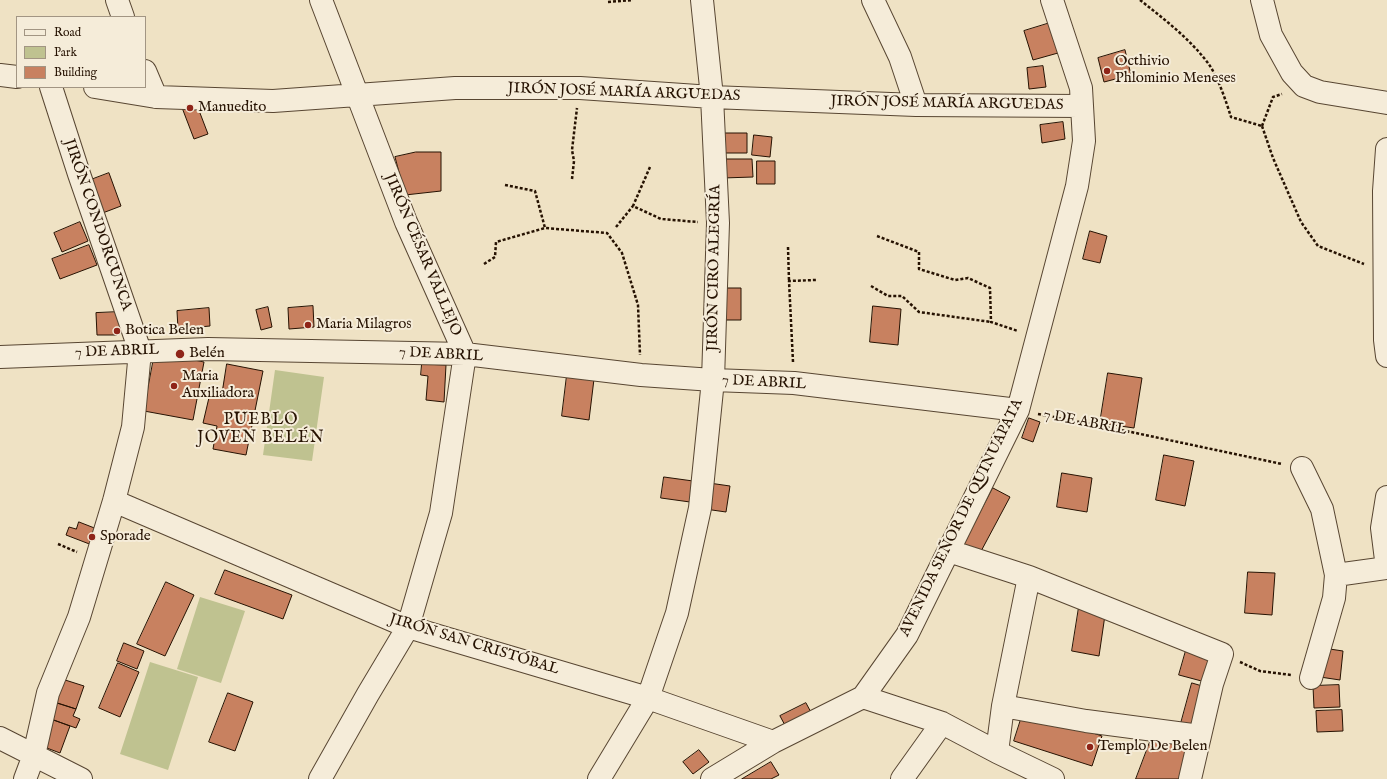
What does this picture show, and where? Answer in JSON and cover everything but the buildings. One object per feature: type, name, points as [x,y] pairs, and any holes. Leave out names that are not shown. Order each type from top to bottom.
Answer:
[{"type":"street","points":[[117,0],[123,16]]},
{"type":"street","name":"JIRÓN CÉSAR VALLEJO","points":[[320,779],[408,627],[441,513],[465,354],[406,222],[321,0]]},
{"type":"street","name":"JIRÓN CIRO ALEGRÍA","points":[[599,779],[648,698],[677,613],[700,508],[713,380],[718,223],[712,97],[702,0]]},
{"type":"street","points":[[873,0],[900,57],[916,105]]},
{"type":"street","name":"AVENIDA SEÑOR DE QUINUAPATA","points":[[712,779],[773,742],[863,697],[907,635],[1018,410],[1077,186],[1084,141],[1081,88],[1052,0]]},
{"type":"street","points":[[1262,0],[1271,35],[1292,73],[1304,86],[1320,92],[1387,103]]},
{"type":"street","points":[[146,74],[156,96]]},
{"type":"street","points":[[0,76],[16,77]]},
{"type":"street","name":"JIRÓN CONDORCUNCA","points":[[25,779],[34,755],[48,693],[79,617],[114,501],[133,427],[140,351],[79,174],[51,88]]},
{"type":"street","name":"JIRÓN JOSÉ MARÍA ARGUEDAS","points":[[102,88],[156,96],[274,101],[454,88],[580,88],[712,97],[916,105],[1082,106]]},
{"type":"street","points":[[1387,149],[1384,191],[1385,340],[1387,356]]},
{"type":"street","name":"7 DE ABRIL","points":[[0,357],[208,349],[465,354],[641,375],[713,380],[794,383],[1018,410]]},
{"type":"street","points":[[1302,468],[1322,509],[1336,575],[1334,598],[1311,678]]},
{"type":"street","points":[[1336,575],[1387,568],[1382,528],[1387,498]]},
{"type":"street","name":"JIRÓN SAN CRISTÓBAL","points":[[114,501],[408,627],[648,698],[773,742]]},
{"type":"street","points":[[949,551],[1029,577],[1222,654],[1212,684],[1190,779]]},
{"type":"street","points":[[997,752],[1003,706],[1029,577]]},
{"type":"street","points":[[863,697],[942,723],[1053,779]]},
{"type":"street","points":[[1003,706],[1086,721],[1200,736]]},
{"type":"street","points":[[902,779],[942,723]]},
{"type":"street","points":[[0,738],[81,779]]},
{"type":"path","points":[[608,2],[633,0]]},
{"type":"path","points":[[1140,0],[1175,27],[1209,64],[1226,98],[1231,117],[1262,126]]},
{"type":"path","points":[[1304,86],[1273,97],[1262,126],[1273,158],[1301,222],[1318,246],[1349,259],[1385,271]]},
{"type":"path","points":[[572,179],[574,161],[572,150],[580,88]]},
{"type":"path","points":[[616,226],[633,206],[650,167]]},
{"type":"path","points":[[505,185],[535,191],[545,228]]},
{"type":"path","points":[[633,206],[661,219],[718,223]]},
{"type":"path","points":[[484,264],[495,257],[496,242],[545,228],[606,233],[622,253],[638,305],[641,375]]},
{"type":"path","points":[[877,236],[919,252],[919,269],[955,280],[968,278],[990,288],[991,322]]},
{"type":"path","points":[[788,247],[794,383]]},
{"type":"path","points":[[789,281],[816,280]]},
{"type":"path","points":[[871,286],[888,296],[902,296],[919,312],[991,322],[1038,337]]},
{"type":"path","name":"7 DE ABRIL","points":[[1018,410],[1302,468]]},
{"type":"path","points":[[1222,654],[1260,671],[1311,678]]},
{"type":"green space","points":[[275,370],[324,377],[312,461],[263,455]]},
{"type":"green space","points":[[200,597],[245,611],[221,683],[177,669]]},
{"type":"green space","points":[[150,662],[198,677],[168,770],[120,754]]},
{"type":"place","name":"Octhivio Phlominio Meneses","points":[[1107,71]]},
{"type":"place","name":"Manuedito","points":[[190,108]]},
{"type":"place","name":"Maria Milagros","points":[[308,325]]},
{"type":"place","name":"Botica Belen","points":[[117,331]]},
{"type":"place","name":"Belén","points":[[180,354]]},
{"type":"place","name":"Maria Auxiliadora","points":[[174,386]]},
{"type":"place","name":"Sporade","points":[[92,537]]},
{"type":"place","name":"Templo De Belen","points":[[1090,747]]},
{"type":"district","name":"PUEBLO JOVEN BELÉN","points":[[261,430]]}]
